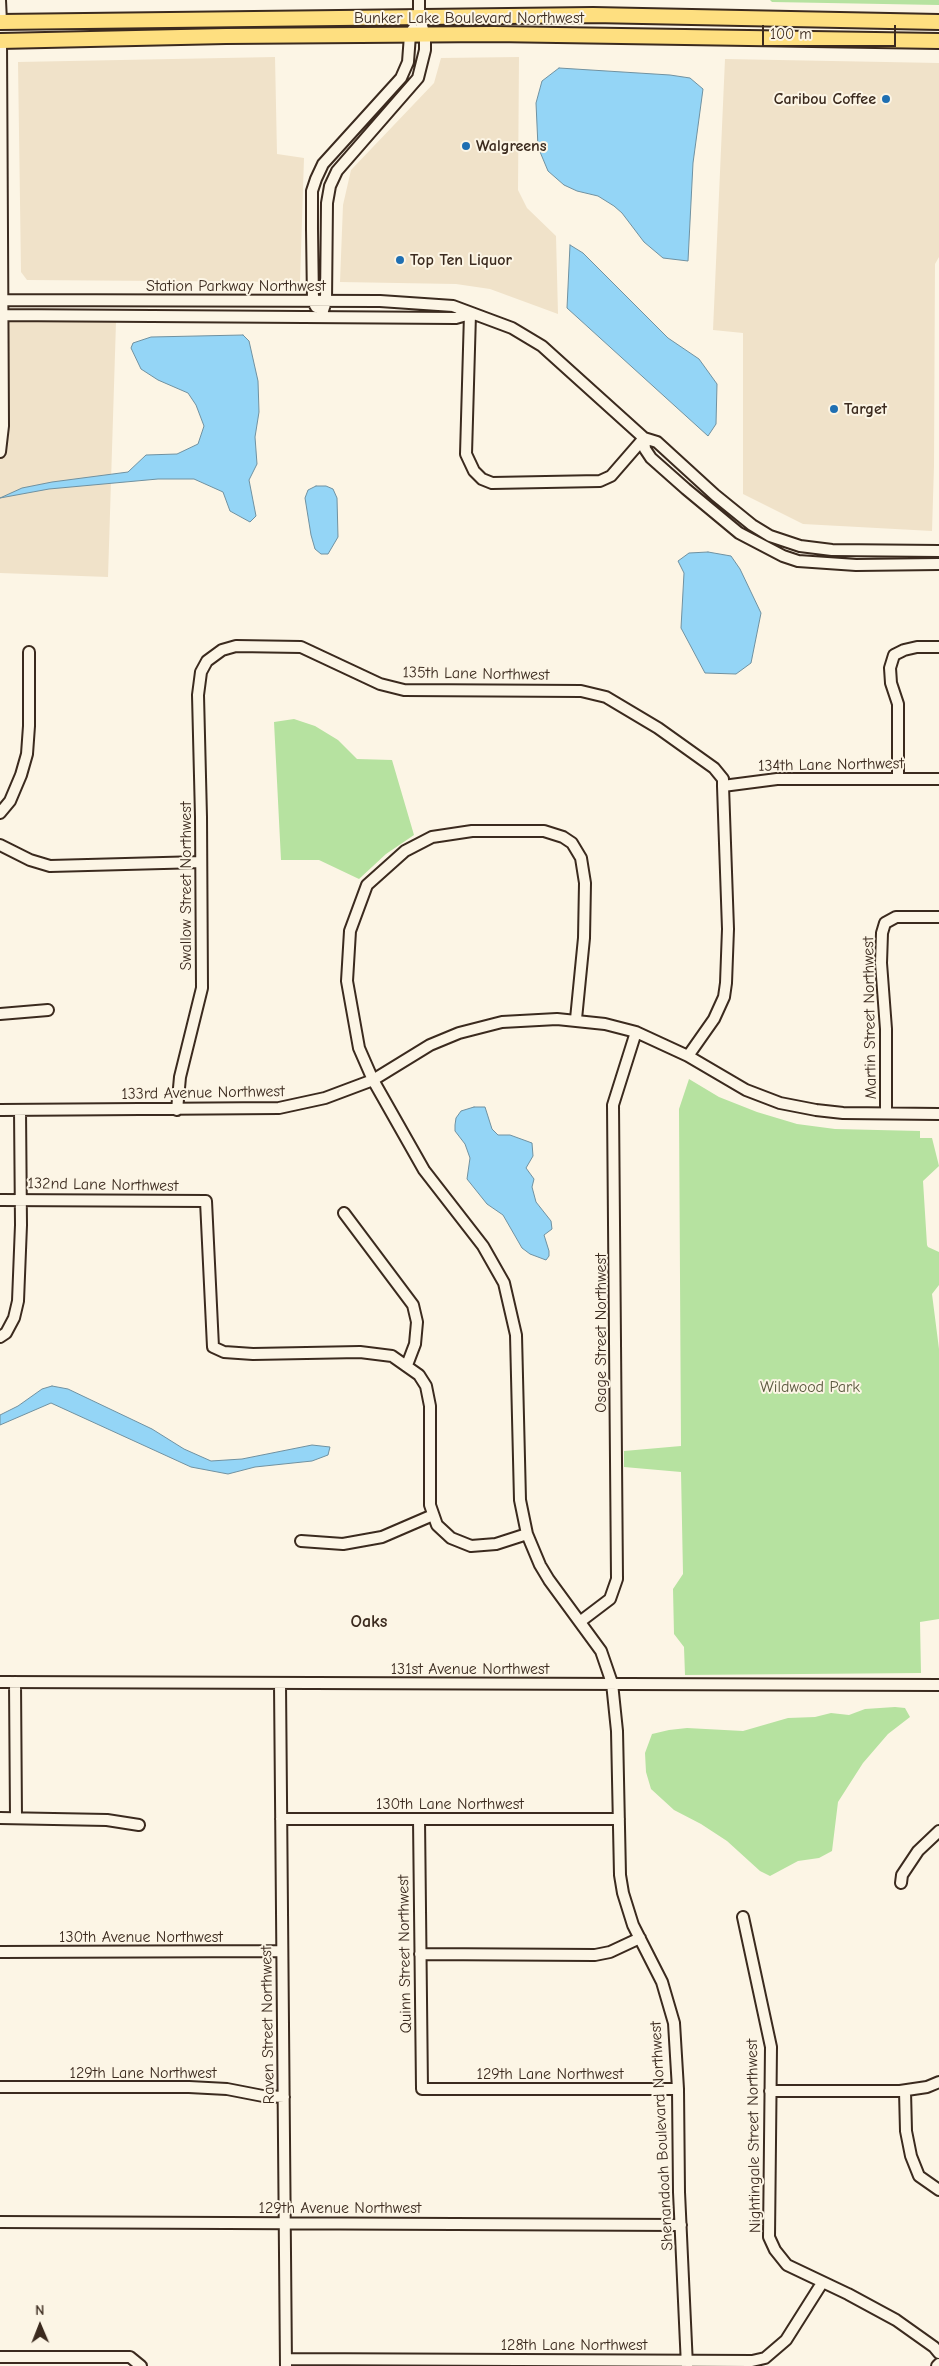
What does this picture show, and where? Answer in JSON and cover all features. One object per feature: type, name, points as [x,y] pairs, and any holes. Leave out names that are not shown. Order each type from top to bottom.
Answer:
[{"type":"main road","name":"Bunker Lake Boulevard Northwest","points":[[0,22],[593,15],[939,22]]},
{"type":"main road","name":"Bunker Lake Boulevard Northwest","points":[[0,41],[226,36],[425,35],[939,41]]},
{"type":"street","points":[[0,0],[0,22]]},
{"type":"street","points":[[321,317],[326,302],[327,202],[330,186],[337,170],[418,78],[425,57],[425,35],[419,17],[419,0]]},
{"type":"street","points":[[321,317],[313,301],[312,192],[316,179],[323,164],[401,78],[408,62],[410,35],[419,17]]},
{"type":"street","points":[[0,41],[3,426],[0,452]]},
{"type":"street","name":"Station Parkway Northwest","points":[[1,300],[313,301],[422,303],[453,306],[470,314],[512,328],[542,346],[644,438],[657,442],[715,495],[770,536],[800,546],[832,550],[939,551]]},
{"type":"street","points":[[470,314],[466,454],[474,471],[482,479],[497,484],[600,481],[612,476],[644,438]]},
{"type":"street","name":"Station Parkway Northwest","points":[[1,316],[456,318],[470,314]]},
{"type":"street","name":"Station Parkway Northwest","points":[[644,438],[645,449],[652,458],[739,533],[766,549],[798,561],[856,565],[939,564]]},
{"type":"street","points":[[856,550],[856,565]]},
{"type":"street","name":"135th Lane Northwest","points":[[207,660],[222,650],[236,646],[301,647],[380,684],[404,690],[581,691],[606,697],[658,728],[714,768],[723,779],[723,786]]},
{"type":"street","points":[[898,779],[898,704],[891,682],[890,668],[894,655],[917,646],[939,647]]},
{"type":"street","points":[[0,813],[10,801],[21,775],[27,754],[29,652]]},
{"type":"street","name":"Swallow Street Northwest","points":[[177,1110],[180,1077],[202,988],[198,695],[202,672],[207,660]]},
{"type":"street","name":"134th Lane Northwest","points":[[723,786],[777,779],[939,780]]},
{"type":"street","points":[[688,1056],[714,1019],[724,997],[728,929],[723,786]]},
{"type":"street","points":[[374,1080],[359,1048],[347,982],[350,931],[367,884],[387,865],[414,846],[432,837],[472,831],[544,830],[563,837],[572,843],[582,858],[585,883],[584,938],[576,1019]]},
{"type":"street","points":[[0,845],[30,860],[50,866],[201,862]]},
{"type":"street","name":"Martin Street Northwest","points":[[886,1112],[886,1020],[881,963],[882,933],[885,923],[896,917],[939,917]]},
{"type":"street","points":[[0,1014],[48,1010]]},
{"type":"street","name":"133rd Avenue Northwest","points":[[0,1110],[279,1108],[325,1098],[374,1080],[430,1045],[472,1029],[502,1022],[533,1019],[576,1019],[636,1032],[688,1056],[746,1090],[780,1103],[834,1112],[939,1114]]},
{"type":"street","name":"Osage Street Northwest","points":[[581,1621],[610,1599],[618,1579],[613,1105],[616,1089],[636,1032]]},
{"type":"street","name":"Shenandoah Boulevard Northwest","points":[[374,1080],[424,1170],[496,1267],[508,1296],[516,1335],[520,1500],[527,1534],[540,1565],[601,1651],[612,1684],[617,1731],[620,1874],[623,1893],[633,1925],[662,1982],[674,2023],[687,2364]]},
{"type":"street","points":[[1,1336],[6,1333],[14,1318],[18,1301],[21,1199],[20,1110]]},
{"type":"street","name":"132nd Lane Northwest","points":[[0,1200],[206,1201],[213,1347],[224,1352],[253,1354],[376,1353],[392,1356],[407,1366]]},
{"type":"street","points":[[344,1213],[413,1305],[416,1330],[415,1344],[407,1366],[419,1375],[426,1386],[430,1406],[430,1505],[437,1525],[451,1538],[472,1546],[496,1544],[527,1534]]},
{"type":"street","points":[[300,1541],[343,1544],[382,1537],[433,1515]]},
{"type":"street","name":"131st Avenue Northwest","points":[[0,1682],[939,1685]]},
{"type":"street","points":[[15,1682],[16,1818]]},
{"type":"street","name":"Raven Street Northwest","points":[[280,1684],[286,2362]]},
{"type":"street","points":[[0,1818],[108,1820],[139,1825]]},
{"type":"street","name":"Quinn Street Northwest","points":[[419,1818],[422,2089]]},
{"type":"street","name":"130th Lane Northwest","points":[[281,1819],[619,1819]]},
{"type":"street","points":[[901,1883],[902,1874],[918,1852],[939,1831]]},
{"type":"street","name":"Nightingale Street Northwest","points":[[743,1917],[771,2047],[769,2236],[775,2250],[787,2265],[848,2294],[896,2320],[934,2346],[939,2353]]},
{"type":"street","points":[[420,1954],[595,1955],[615,1950],[640,1938]]},
{"type":"street","name":"130th Avenue Northwest","points":[[0,1952],[282,1951]]},
{"type":"street","points":[[770,2091],[905,2091],[927,2087],[939,2082]]},
{"type":"street","name":"129th Lane Northwest","points":[[0,2087],[189,2087],[227,2089],[263,2096],[284,2097]]},
{"type":"street","name":"129th Lane Northwest","points":[[422,2089],[678,2089]]},
{"type":"street","points":[[905,2091],[906,2131],[911,2156],[919,2176],[939,2190]]},
{"type":"street","name":"129th Avenue Northwest","points":[[0,2222],[681,2225]]},
{"type":"street","name":"128th Lane Northwest","points":[[286,2362],[687,2364],[765,2358],[786,2340],[822,2283]]},
{"type":"street","points":[[0,2356],[130,2357],[141,2366]]},
{"type":"shaded area","points":[[275,57],[277,154],[304,158],[300,282],[27,280],[21,272],[18,62]]},
{"type":"shaded area","points":[[519,57],[518,190],[527,208],[556,236],[558,314],[490,289],[456,284],[340,282],[343,205],[351,170],[434,83],[441,58]]},
{"type":"shaded area","points":[[725,59],[939,63],[939,257],[935,264],[932,531],[803,524],[743,494],[743,333],[713,330]]},
{"type":"shaded area","points":[[0,321],[116,322],[108,577],[0,573]]},
{"type":"green space","points":[[770,0],[939,0],[939,5],[772,2]]},
{"type":"green space","points":[[294,719],[315,726],[338,740],[357,759],[392,760],[414,835],[386,854],[359,879],[319,860],[281,860],[274,722]]},
{"type":"green space","name":"Wildwood Park","points":[[689,1079],[719,1097],[757,1112],[797,1124],[835,1129],[920,1131],[920,1138],[932,1138],[939,1166],[923,1181],[927,1245],[939,1252],[939,1285],[932,1294],[939,1349],[939,1619],[920,1622],[921,1673],[685,1675],[684,1647],[674,1634],[673,1589],[683,1574],[681,1472],[624,1467],[624,1451],[681,1446],[679,1109]]},
{"type":"green space","points":[[905,1708],[910,1717],[888,1734],[863,1763],[838,1802],[832,1851],[819,1858],[798,1861],[770,1876],[760,1871],[727,1841],[701,1824],[674,1810],[651,1789],[646,1772],[645,1753],[652,1734],[687,1728],[743,1731],[788,1718],[815,1717],[831,1713],[849,1715],[865,1709]]},
{"type":"water","points":[[559,68],[670,75],[690,78],[703,89],[693,163],[688,261],[663,258],[644,242],[622,213],[614,206],[598,196],[577,191],[564,185],[548,171],[538,147],[536,103],[542,81]]},
{"type":"water","points":[[570,245],[583,253],[668,338],[699,359],[717,384],[716,424],[708,436],[567,308]]},
{"type":"water","points":[[243,335],[249,341],[258,381],[259,412],[255,437],[257,464],[249,480],[256,516],[250,522],[230,511],[223,492],[194,479],[158,479],[49,489],[0,498],[22,488],[128,472],[146,455],[177,454],[198,444],[204,426],[196,405],[188,393],[158,380],[141,369],[131,348],[133,343],[151,337]]},
{"type":"water","points":[[316,486],[326,486],[333,489],[337,498],[338,537],[328,554],[321,554],[315,549],[311,535],[305,498],[308,490]]},
{"type":"water","points":[[708,552],[731,556],[740,569],[761,613],[751,663],[736,674],[705,673],[681,628],[684,573],[678,561],[689,553]]},
{"type":"water","points":[[474,1107],[485,1107],[492,1129],[498,1135],[510,1135],[532,1143],[533,1156],[526,1168],[534,1179],[532,1187],[536,1202],[551,1221],[552,1229],[544,1235],[549,1251],[549,1256],[546,1260],[530,1254],[522,1248],[503,1215],[487,1204],[467,1179],[470,1158],[465,1144],[455,1131],[455,1125],[456,1118],[461,1111]]},
{"type":"water","points":[[52,1386],[68,1389],[152,1429],[184,1449],[211,1461],[242,1459],[312,1445],[330,1447],[328,1455],[312,1461],[255,1467],[228,1474],[191,1467],[51,1403],[0,1425],[0,1415],[18,1406],[42,1389]]},
{"type":"place","name":"Caribou Coffee","points":[[886,99]]},
{"type":"place","name":"Walgreens","points":[[466,146]]},
{"type":"place","name":"Top Ten Liquor","points":[[400,260]]},
{"type":"place","name":"Target","points":[[834,409]]},
{"type":"district","name":"Oaks","points":[[369,1622]]}]
